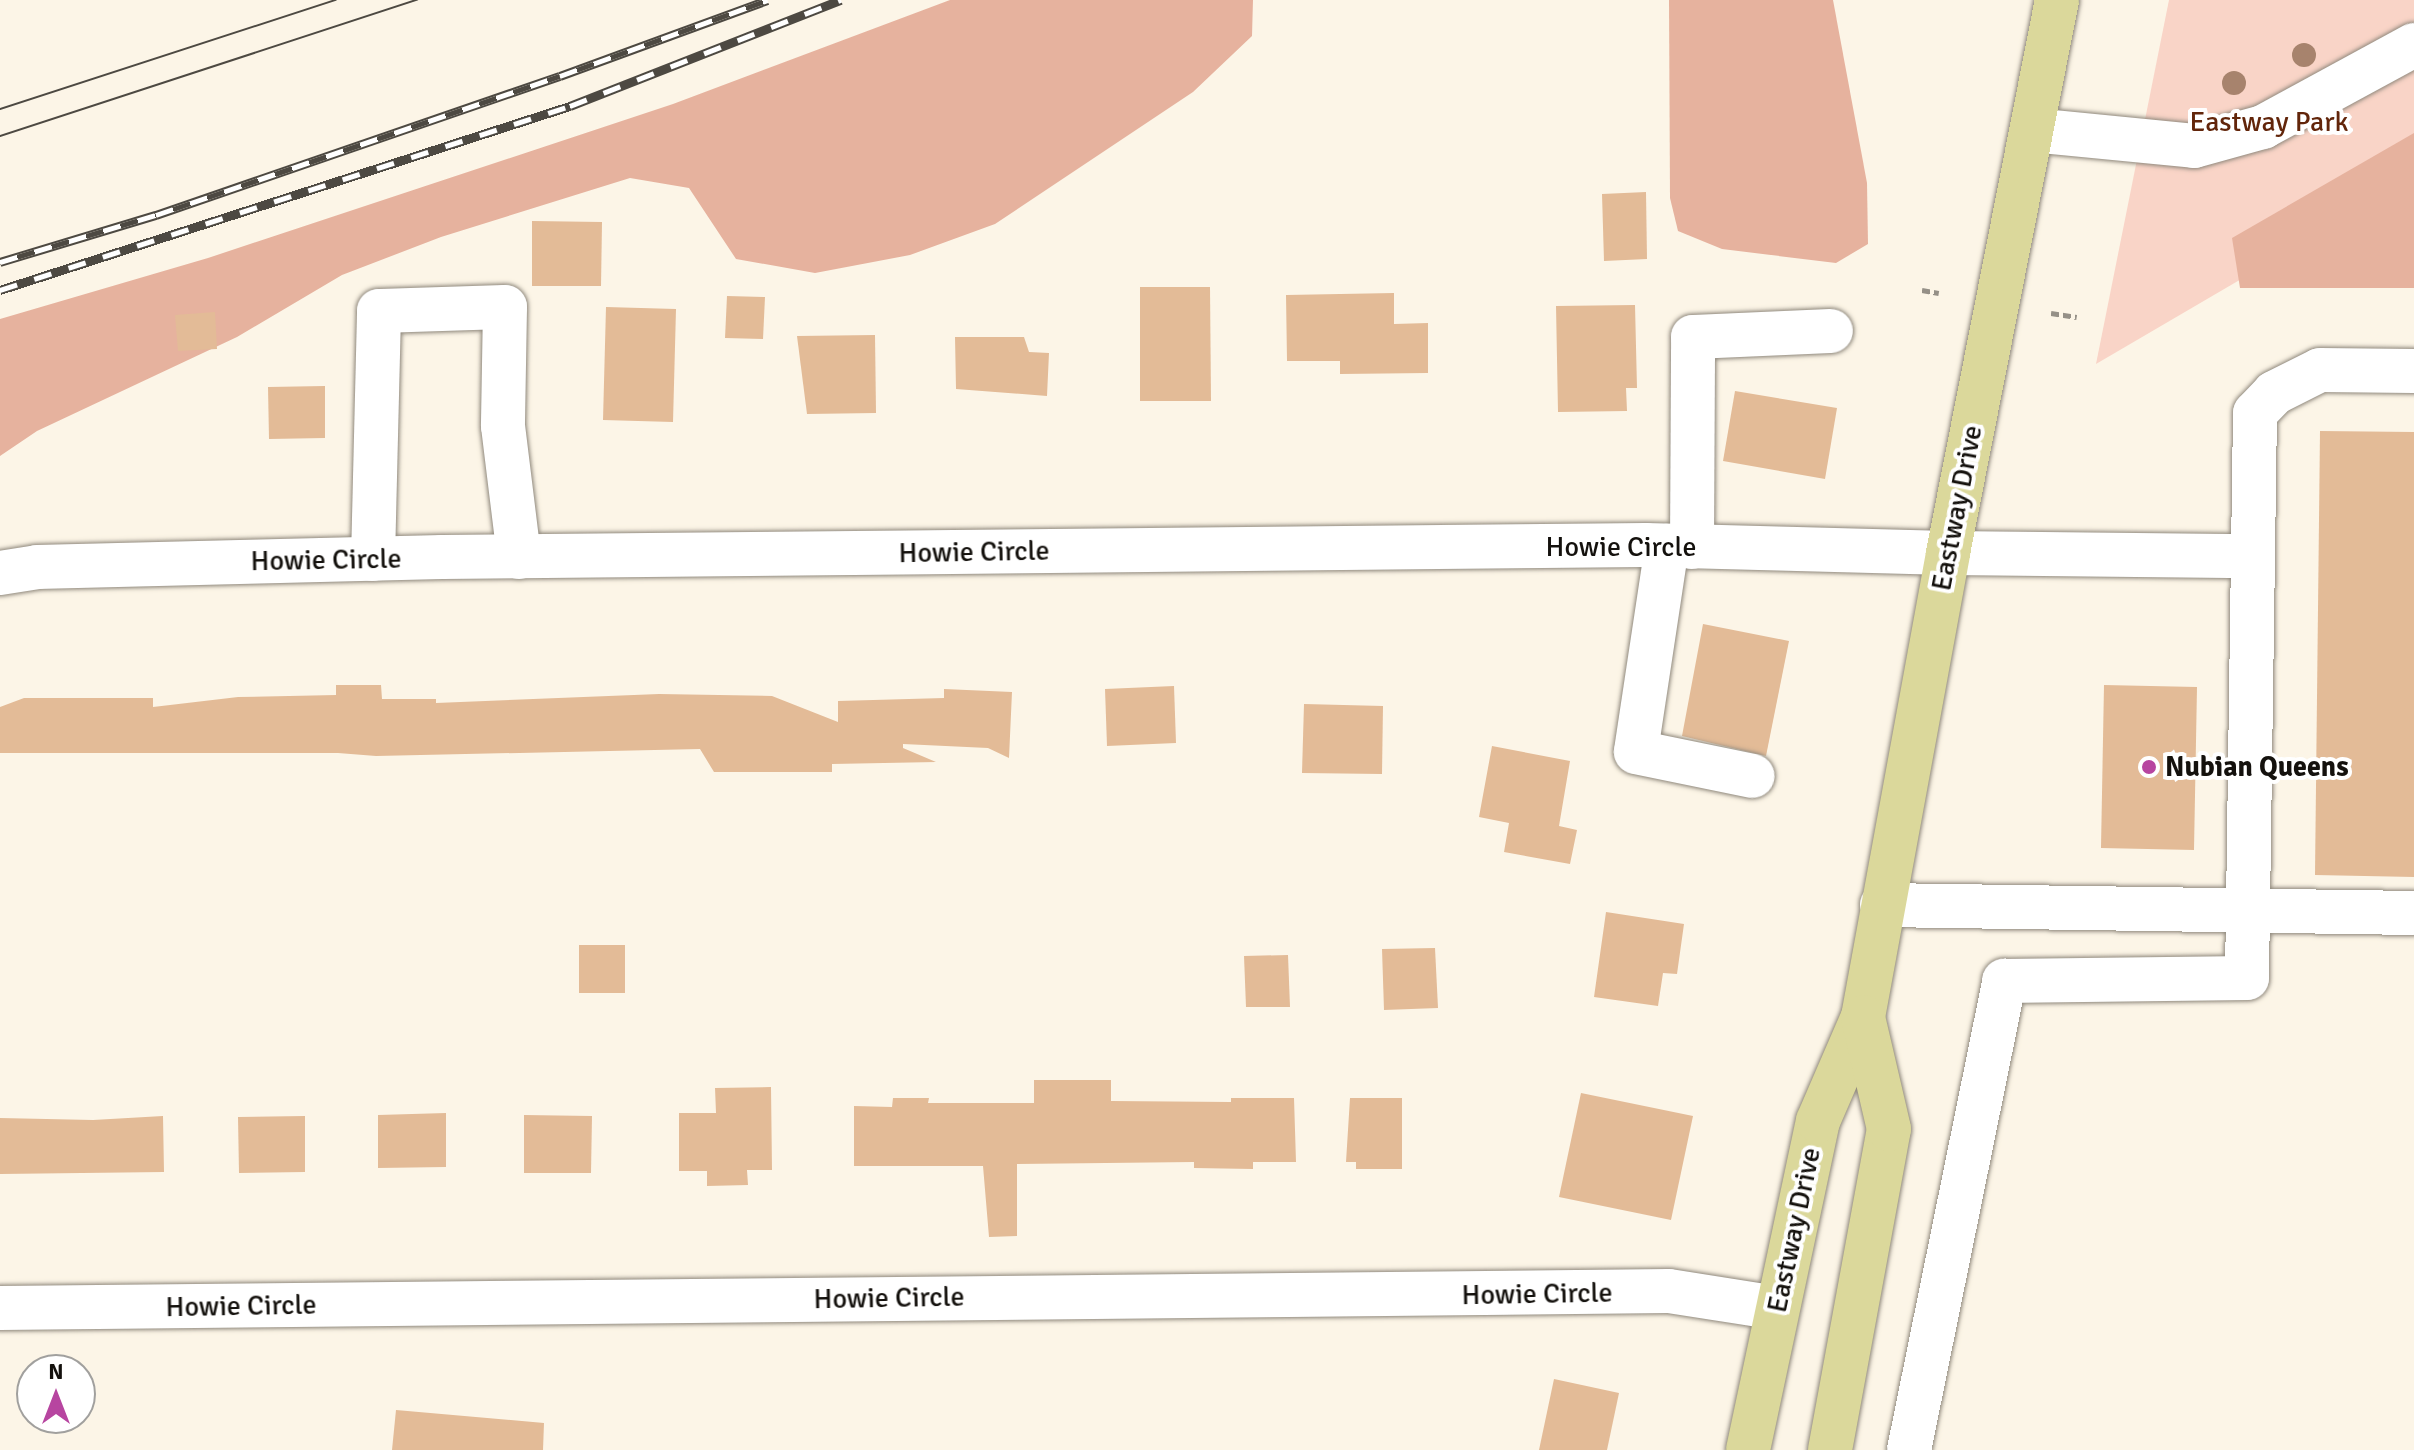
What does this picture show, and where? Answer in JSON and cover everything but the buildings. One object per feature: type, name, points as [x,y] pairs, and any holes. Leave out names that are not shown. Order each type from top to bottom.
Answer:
[{"type":"main road","name":"Eastway Drive","points":[[1748,1450],[1818,1121],[1863,1017],[1948,553],[2057,0]]},
{"type":"main road","name":"Eastway Drive","points":[[1830,1450],[1889,1129],[1863,1017]]},
{"type":"street","points":[[2032,130],[2194,146],[2263,127],[2414,45]]},
{"type":"street","points":[[373,559],[379,311],[505,307],[503,426],[519,557]]},
{"type":"street","points":[[1753,776],[1636,752],[1679,546],[1693,337],[1831,331]]},
{"type":"street","points":[[1909,1450],[2004,981],[2247,978],[2255,413],[2274,393],[2320,370],[2414,371]]},
{"type":"street","name":"Howie Circle","points":[[0,573],[37,567],[373,559],[1679,546],[2253,556]]},
{"type":"street","points":[[1882,905],[2414,913]]},
{"type":"street","name":"Howie Circle","points":[[0,1308],[1669,1291],[1777,1308]]},
{"type":"path","points":[[1922,290],[1939,293]]},
{"type":"path","points":[[2051,313],[2077,317]]},
{"type":"green space","name":"Eastway Park","points":[[2169,0],[2414,0],[2414,178],[2096,364]]},
{"type":"shaded area","points":[[950,0],[1253,0],[1252,36],[1193,92],[995,224],[910,255],[815,273],[736,259],[689,188],[630,178],[441,237],[342,275],[237,337],[37,431],[0,456],[0,319],[208,258],[673,104]]},
{"type":"shaded area","points":[[1669,0],[1833,0],[1867,183],[1868,244],[1836,263],[1722,249],[1678,231],[1670,198]]},
{"type":"shaded area","points":[[2414,133],[2414,288],[2240,288],[2232,238]]},
{"type":"tram line","points":[[0,109],[336,0]]},
{"type":"tram line","points":[[0,136],[417,0]]},
{"type":"railway","points":[[0,262],[156,215],[560,76],[768,0]]},
{"type":"railway","points":[[0,290],[570,106],[841,0]]},
{"type":"place","name":"Nubian Queens","points":[[2149,767]]}]
